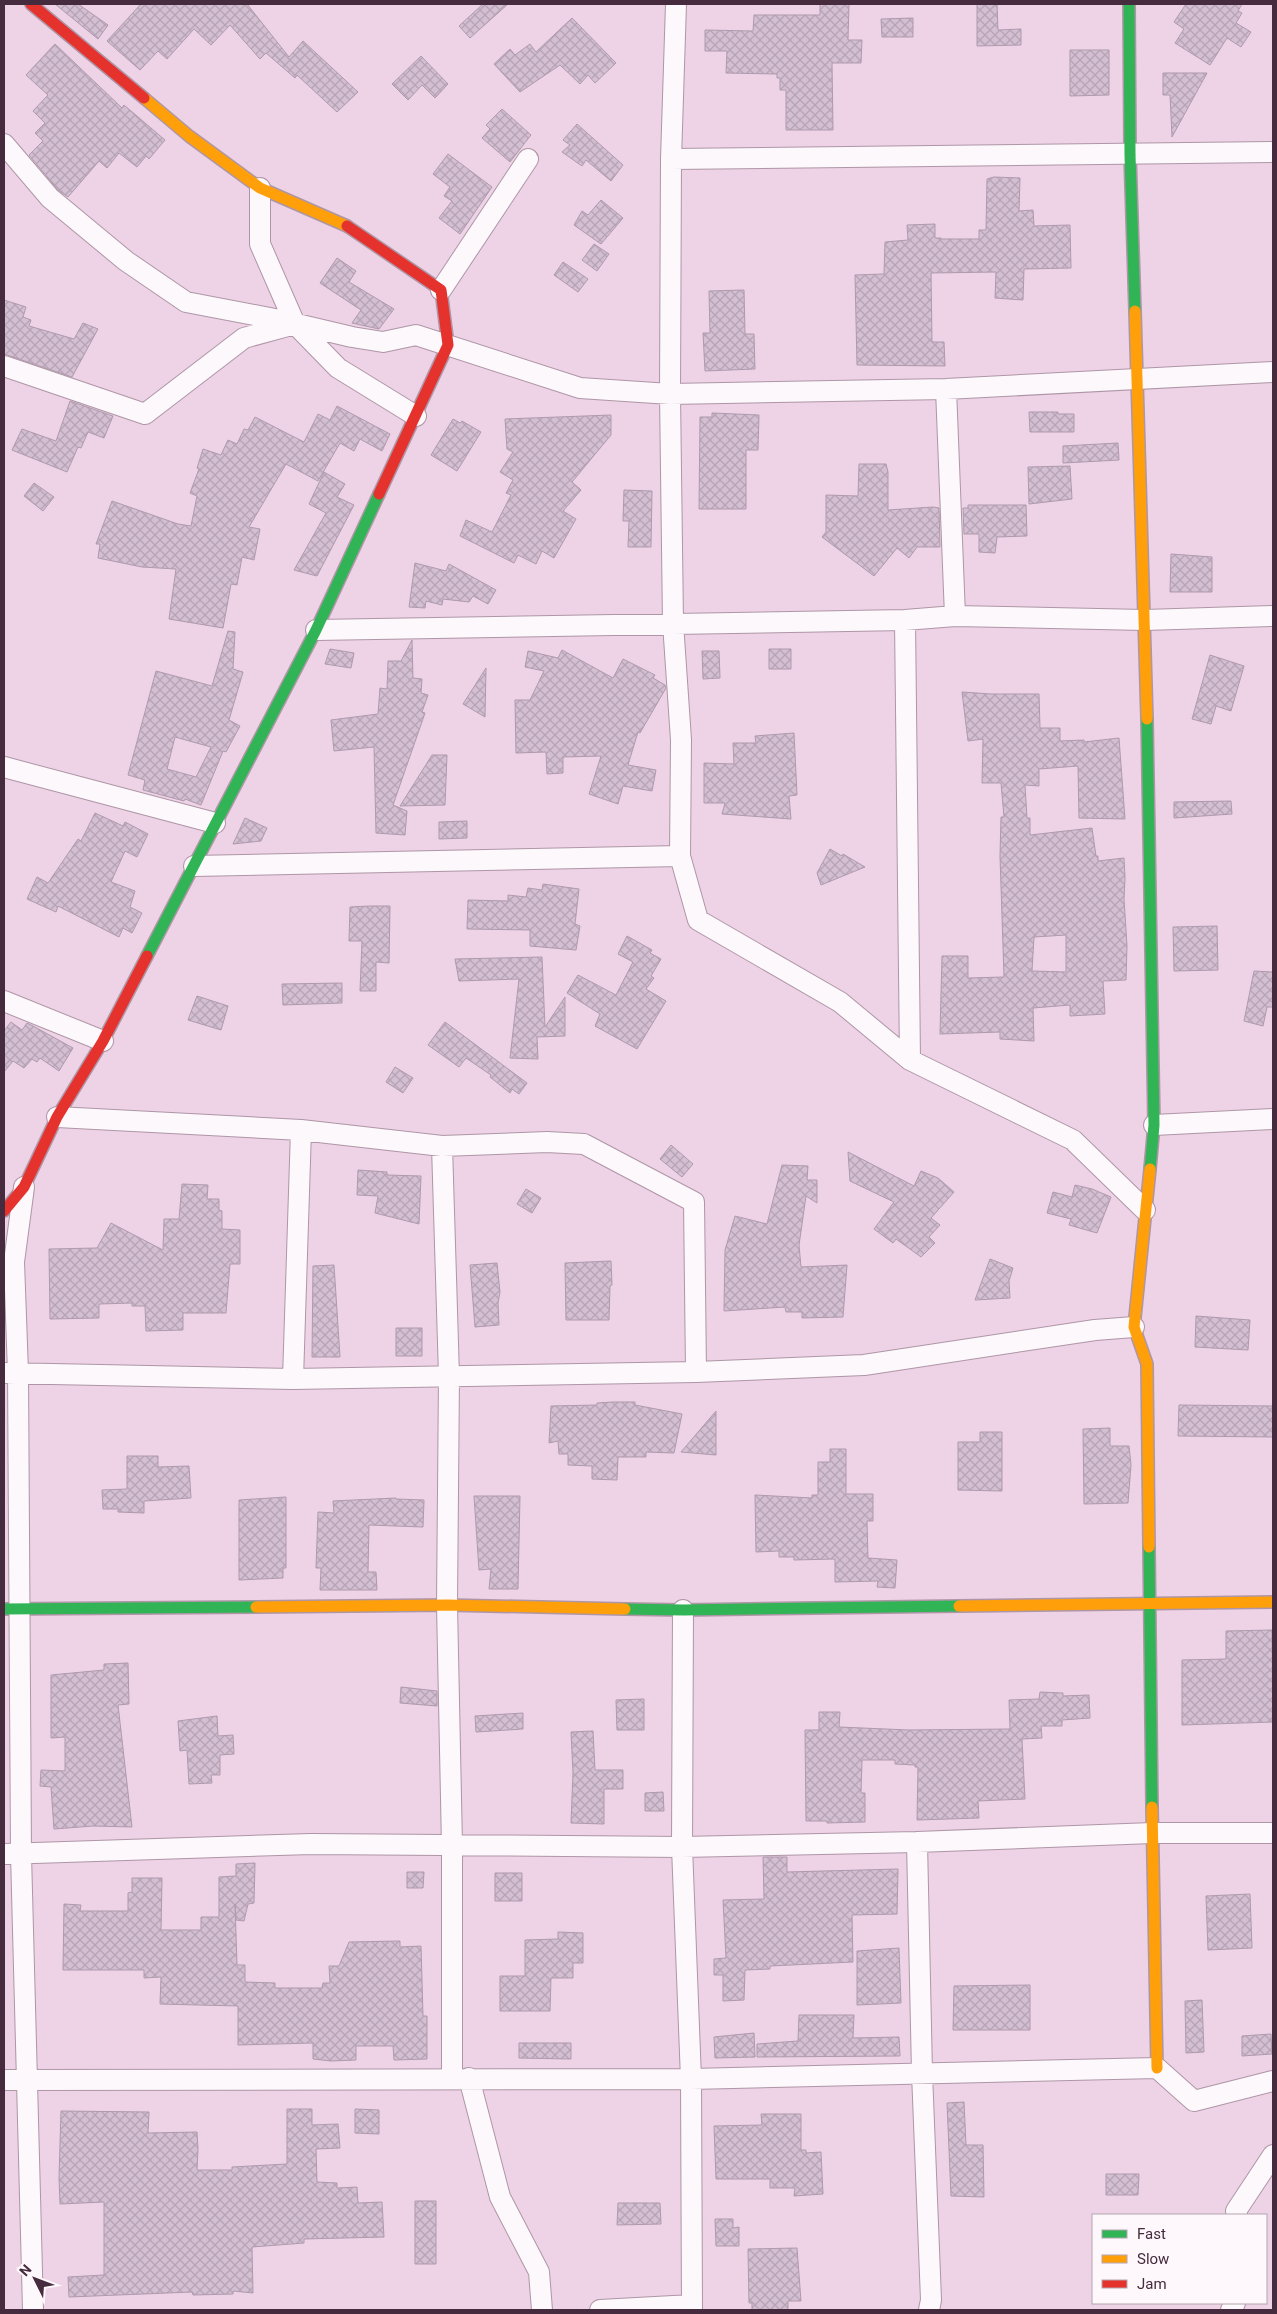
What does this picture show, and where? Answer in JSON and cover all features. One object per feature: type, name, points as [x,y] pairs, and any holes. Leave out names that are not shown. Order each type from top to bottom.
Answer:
[{"type":"street","points":[[31,4],[189,136],[260,188],[346,224],[441,290]]},
{"type":"street","points":[[676,4],[671,159],[670,394],[673,623],[681,740],[680,856],[698,920],[840,1002],[910,1060],[1073,1140],[1145,1210]]},
{"type":"street","points":[[1129,4],[1130,155],[1145,620],[1154,1125],[1134,1327],[1148,1364],[1152,1833],[1157,2068]]},
{"type":"street","points":[[4,144],[50,198],[126,261],[186,302],[295,324],[352,338],[383,342],[416,335],[580,388],[670,394],[946,389],[1273,372]]},
{"type":"street","points":[[671,159],[1273,152]]},
{"type":"street","points":[[4,1211],[24,1187],[57,1117],[103,1041],[316,630],[448,345],[441,290],[528,159]]},
{"type":"street","points":[[260,188],[260,244],[295,324],[338,368],[416,416]]},
{"type":"street","points":[[4,366],[144,414],[244,338],[295,324]]},
{"type":"street","points":[[946,389],[955,616]]},
{"type":"street","points":[[316,630],[905,620],[955,616],[1145,620],[1273,616]]},
{"type":"street","points":[[905,620],[910,1060]]},
{"type":"street","points":[[4,767],[215,823]]},
{"type":"street","points":[[194,866],[680,856]]},
{"type":"street","points":[[4,1001],[103,1041]]},
{"type":"street","points":[[57,1117],[301,1130],[442,1146],[547,1142],[584,1144],[694,1202],[696,1372]]},
{"type":"street","points":[[1154,1125],[1273,1119]]},
{"type":"street","points":[[293,1379],[301,1130]]},
{"type":"street","points":[[442,1146],[449,1376],[447,1605],[452,1846],[461,2078],[500,2197],[539,2272],[542,2310]]},
{"type":"street","points":[[24,1187],[14,1262],[11,1372],[12,1854],[28,2080],[33,2310]]},
{"type":"street","points":[[11,1372],[293,1379],[696,1372],[864,1365],[1094,1330],[1134,1327]]},
{"type":"street","points":[[12,1609],[447,1605],[683,1610],[1273,1602]]},
{"type":"street","points":[[600,2310],[692,2308],[691,2079],[682,1848],[683,1610]]},
{"type":"street","points":[[12,1854],[301,1844],[682,1848],[1152,1833],[1273,1833]]},
{"type":"street","points":[[917,1842],[922,2073],[931,2300],[929,2310]]},
{"type":"street","points":[[4,2080],[691,2079],[1157,2068],[1194,2101],[1273,2081]]},
{"type":"street","points":[[1237,2214],[1236,2211],[1273,2155]]},
{"type":"building","points":[[55,4],[78,4],[108,25],[98,39]]},
{"type":"building","points":[[141,4],[247,4],[289,57],[303,41],[358,92],[337,112],[297,75],[295,78],[266,53],[260,59],[230,25],[211,45],[194,29],[167,59],[158,51],[140,70],[107,41]]},
{"type":"building","points":[[483,4],[508,4],[470,38],[459,26]]},
{"type":"building","points":[[820,4],[849,4],[848,40],[862,40],[861,63],[832,63],[833,130],[786,130],[786,90],[780,90],[780,78],[777,78],[777,74],[726,73],[727,51],[705,51],[705,30],[753,31],[754,15],[820,15]]},
{"type":"building","points":[[977,4],[997,4],[998,30],[1021,29],[1021,45],[977,46]]},
{"type":"building","points":[[1186,4],[1242,4],[1238,11],[1242,13],[1236,23],[1251,32],[1241,47],[1227,38],[1210,65],[1175,43],[1184,29],[1174,22]]},
{"type":"building","points":[[572,18],[616,63],[595,83],[588,75],[580,84],[560,65],[520,92],[494,64],[510,49],[515,55],[530,44],[536,52]]},
{"type":"building","points":[[913,18],[913,37],[882,37],[881,19]]},
{"type":"building","points":[[55,44],[122,108],[124,105],[165,140],[149,159],[146,156],[137,167],[119,153],[107,168],[99,161],[68,197],[58,190],[29,155],[43,141],[35,133],[45,123],[33,111],[48,95],[26,75]]},
{"type":"building","points":[[1070,50],[1109,50],[1109,95],[1070,96]]},
{"type":"building","points":[[421,56],[448,84],[435,98],[422,85],[408,100],[392,84]]},
{"type":"building","points":[[1163,73],[1207,73],[1172,137],[1170,95],[1163,95]]},
{"type":"building","points":[[502,109],[531,135],[510,162],[482,138],[490,129],[486,125]]},
{"type":"building","points":[[577,124],[623,165],[611,181],[586,160],[582,166],[562,152],[570,145],[563,140]]},
{"type":"building","points":[[448,154],[492,187],[460,234],[439,218],[452,201],[444,196],[450,187],[433,174]]},
{"type":"building","points":[[994,177],[1020,178],[1019,211],[1033,210],[1034,226],[1070,225],[1071,268],[1024,269],[1023,300],[995,298],[996,272],[931,273],[932,342],[944,342],[945,366],[857,365],[855,275],[884,274],[885,242],[908,240],[907,225],[935,224],[935,238],[979,239],[979,230],[986,230],[987,179]]},
{"type":"building","points":[[601,200],[623,218],[601,244],[574,225],[582,211],[588,215]]},
{"type":"building","points":[[594,244],[609,254],[597,271],[582,260]]},
{"type":"building","points":[[337,258],[356,271],[349,282],[394,309],[379,329],[352,323],[361,310],[320,283]]},
{"type":"building","points":[[563,262],[588,279],[578,292],[554,275]]},
{"type":"building","points":[[744,290],[745,334],[754,334],[755,369],[705,371],[703,333],[710,333],[709,291]]},
{"type":"building","points":[[4,300],[26,307],[23,317],[31,320],[29,326],[74,339],[83,323],[98,329],[72,377],[4,354]]},
{"type":"building","points":[[70,401],[113,416],[104,438],[88,432],[81,448],[78,447],[67,472],[12,450],[22,429],[56,441]]},
{"type":"building","points":[[337,406],[390,434],[382,451],[360,439],[354,451],[340,443],[318,481],[286,464],[249,527],[260,529],[254,560],[242,557],[237,585],[231,584],[223,628],[169,619],[176,569],[142,567],[98,558],[100,544],[96,544],[112,501],[178,524],[191,526],[197,496],[190,493],[199,469],[197,468],[203,449],[221,455],[228,440],[237,444],[244,429],[248,430],[255,417],[304,442],[318,414],[330,420]]},
{"type":"building","points":[[1029,412],[1074,414],[1074,432],[1030,432]]},
{"type":"building","points":[[712,413],[759,415],[758,450],[746,450],[746,509],[699,509],[700,417],[712,417]]},
{"type":"building","points":[[611,415],[611,435],[572,482],[581,490],[563,511],[576,519],[554,558],[542,551],[536,564],[518,555],[514,563],[460,536],[466,520],[492,532],[511,495],[506,493],[513,480],[500,472],[513,452],[507,449],[505,419]]},
{"type":"building","points":[[453,419],[460,423],[462,421],[481,432],[457,471],[431,455]]},
{"type":"building","points":[[1118,443],[1119,460],[1063,463],[1063,446]]},
{"type":"building","points":[[859,464],[886,464],[888,472],[888,510],[939,508],[940,547],[917,547],[909,558],[897,548],[874,576],[822,537],[826,532],[826,495],[858,496]]},
{"type":"building","points":[[1070,466],[1072,499],[1029,504],[1028,467]]},
{"type":"building","points":[[324,472],[345,484],[337,497],[354,505],[317,576],[294,570],[326,513],[309,504]]},
{"type":"building","points":[[34,483],[54,497],[43,511],[24,496]]},
{"type":"building","points":[[624,490],[652,491],[651,547],[628,547],[629,521],[623,521]]},
{"type":"building","points":[[968,505],[1026,505],[1027,536],[997,537],[995,553],[979,552],[979,534],[964,534],[963,508],[968,508]]},
{"type":"building","points":[[1171,554],[1212,557],[1212,592],[1170,592]]},
{"type":"building","points":[[415,563],[446,571],[449,564],[496,590],[488,604],[473,596],[469,602],[443,599],[442,605],[426,601],[425,608],[409,607]]},
{"type":"building","points":[[228,631],[235,632],[233,669],[243,672],[229,720],[240,726],[226,752],[223,751],[201,805],[185,799],[184,801],[143,790],[145,780],[128,775],[156,671],[212,686]],"holes":[[[175,737],[211,747],[196,777],[167,769]]]},
{"type":"building","points":[[412,640],[413,678],[422,679],[421,693],[428,695],[422,712],[425,713],[393,805],[407,811],[405,835],[376,833],[374,747],[334,751],[331,720],[378,714],[380,688],[387,689],[388,661],[401,661]]},
{"type":"building","points":[[330,649],[354,653],[351,668],[325,664]]},
{"type":"building","points":[[769,649],[791,649],[791,669],[769,669]]},
{"type":"building","points":[[562,650],[613,678],[623,659],[655,675],[653,678],[665,685],[666,688],[640,733],[638,732],[628,765],[656,770],[652,791],[623,786],[618,804],[589,794],[601,756],[563,757],[563,773],[547,774],[546,752],[516,753],[515,700],[530,700],[544,671],[525,667],[528,651],[558,658]]},
{"type":"building","points":[[702,651],[719,651],[720,678],[703,679]]},
{"type":"building","points":[[1210,655],[1244,666],[1231,711],[1216,706],[1211,724],[1192,719]]},
{"type":"building","points":[[486,668],[485,717],[463,704]]},
{"type":"building","points":[[962,692],[1039,694],[1040,728],[1060,728],[1060,741],[1084,740],[1084,742],[1119,738],[1125,819],[1079,818],[1078,766],[1039,769],[1039,786],[1025,785],[1027,818],[1030,818],[1030,835],[1092,828],[1098,861],[1124,858],[1125,878],[1126,980],[1103,981],[1105,1014],[1070,1016],[1070,1005],[1033,1008],[1034,1041],[1000,1039],[1000,1032],[940,1034],[942,956],[968,956],[968,978],[1004,977],[1000,856],[1001,817],[1004,817],[1001,783],[982,783],[983,739],[968,741]],"holes":[[[1066,935],[1066,972],[1032,971],[1034,937]]]},
{"type":"building","points":[[794,733],[797,795],[789,796],[791,819],[722,814],[725,803],[704,803],[704,763],[734,764],[733,743],[756,743],[755,736]]},
{"type":"building","points":[[432,755],[447,755],[445,805],[400,806]]},
{"type":"building","points":[[1231,801],[1232,814],[1174,818],[1174,802]]},
{"type":"building","points":[[95,813],[123,826],[125,822],[148,834],[137,857],[125,851],[111,882],[135,891],[130,907],[142,913],[132,933],[123,928],[119,937],[58,906],[56,912],[27,899],[37,877],[48,883],[78,839],[81,841]]},
{"type":"building","points":[[245,818],[267,828],[261,841],[233,844]]},
{"type":"building","points":[[467,821],[467,838],[439,839],[439,822]]},
{"type":"building","points":[[830,849],[865,867],[821,885],[817,873]]},
{"type":"building","points":[[543,884],[579,889],[575,924],[580,926],[576,950],[530,946],[530,930],[467,929],[468,900],[508,901],[508,895],[526,897],[528,888],[542,890]]},
{"type":"building","points":[[390,906],[389,963],[376,962],[376,991],[360,991],[362,941],[349,941],[350,907]]},
{"type":"building","points":[[1217,926],[1218,970],[1174,971],[1173,927]]},
{"type":"building","points":[[627,936],[652,950],[650,953],[661,959],[651,976],[654,978],[646,989],[666,1001],[637,1049],[595,1026],[600,1014],[567,993],[578,975],[616,995],[633,962],[618,954]]},
{"type":"building","points":[[542,957],[545,1027],[565,997],[565,1036],[537,1037],[538,1059],[510,1058],[519,979],[459,981],[455,959]]},
{"type":"building","points":[[1254,971],[1273,972],[1273,1007],[1267,1007],[1263,1026],[1244,1021]]},
{"type":"building","points":[[342,983],[342,1003],[283,1005],[282,984]]},
{"type":"building","points":[[197,996],[228,1006],[221,1030],[188,1020]]},
{"type":"building","points":[[11,1022],[22,1030],[27,1023],[73,1048],[59,1071],[40,1058],[37,1062],[32,1059],[24,1068],[13,1061],[4,1072],[4,1031]]},
{"type":"building","points":[[445,1022],[527,1083],[519,1094],[512,1089],[510,1093],[490,1077],[491,1075],[466,1058],[459,1067],[428,1045]]},
{"type":"building","points":[[395,1067],[413,1078],[403,1093],[386,1082]]},
{"type":"building","points":[[671,1145],[693,1164],[682,1177],[660,1159]]},
{"type":"building","points":[[848,1152],[914,1186],[921,1171],[938,1178],[954,1192],[931,1218],[940,1225],[929,1237],[935,1243],[921,1257],[896,1239],[893,1243],[874,1229],[894,1202],[850,1181]]},
{"type":"building","points":[[782,1165],[808,1166],[807,1180],[817,1180],[817,1203],[806,1196],[799,1245],[801,1267],[847,1265],[843,1317],[802,1318],[802,1312],[786,1312],[785,1307],[724,1311],[725,1250],[735,1216],[767,1224]]},
{"type":"building","points":[[358,1170],[387,1172],[387,1175],[421,1176],[419,1224],[375,1213],[378,1196],[357,1195]]},
{"type":"building","points":[[182,1184],[208,1185],[207,1199],[219,1199],[219,1210],[222,1211],[222,1229],[240,1230],[240,1264],[230,1264],[226,1313],[183,1313],[183,1330],[146,1331],[145,1306],[132,1306],[132,1303],[99,1304],[99,1318],[50,1319],[49,1249],[97,1248],[111,1223],[163,1250],[164,1219],[179,1219]]},
{"type":"building","points":[[1075,1185],[1092,1189],[1111,1197],[1097,1233],[1069,1225],[1071,1219],[1047,1213],[1053,1192],[1072,1197]]},
{"type":"building","points":[[526,1189],[541,1198],[532,1213],[517,1204]]},
{"type":"building","points":[[990,1259],[1013,1268],[1009,1281],[1010,1298],[975,1300]]},
{"type":"building","points":[[611,1261],[612,1285],[610,1286],[609,1320],[566,1320],[565,1263]]},
{"type":"building","points":[[497,1263],[500,1292],[498,1303],[499,1325],[475,1327],[470,1265]]},
{"type":"building","points":[[334,1265],[340,1357],[312,1357],[313,1266]]},
{"type":"building","points":[[1196,1316],[1250,1320],[1248,1350],[1195,1347]]},
{"type":"building","points":[[396,1328],[422,1328],[422,1356],[396,1356]]},
{"type":"building","points":[[635,1402],[635,1405],[682,1414],[674,1453],[646,1452],[646,1457],[618,1457],[617,1480],[592,1479],[592,1466],[568,1465],[568,1454],[559,1454],[558,1441],[549,1443],[551,1406],[597,1405],[597,1403]]},
{"type":"building","points":[[1179,1405],[1273,1406],[1273,1437],[1178,1436]]},
{"type":"building","points":[[716,1411],[716,1455],[681,1452]]},
{"type":"building","points":[[1110,1428],[1110,1446],[1129,1446],[1131,1465],[1128,1503],[1084,1504],[1083,1429]]},
{"type":"building","points":[[980,1432],[1002,1432],[1002,1491],[958,1490],[958,1442],[980,1442]]},
{"type":"building","points":[[830,1449],[846,1449],[846,1494],[873,1494],[873,1521],[867,1521],[868,1558],[897,1560],[895,1588],[877,1587],[878,1581],[835,1582],[835,1559],[794,1560],[794,1557],[779,1557],[779,1551],[756,1552],[755,1495],[812,1498],[812,1495],[818,1495],[818,1462],[830,1462]]},
{"type":"building","points":[[127,1456],[158,1456],[158,1467],[189,1466],[191,1498],[144,1501],[144,1513],[118,1512],[118,1509],[103,1509],[102,1490],[127,1489]]},
{"type":"building","points":[[474,1496],[520,1496],[518,1589],[489,1589],[491,1569],[479,1570]]},
{"type":"building","points":[[286,1497],[286,1568],[283,1568],[283,1578],[239,1580],[239,1500]]},
{"type":"building","points":[[396,1498],[424,1500],[423,1527],[369,1525],[368,1572],[376,1572],[377,1590],[320,1590],[321,1568],[316,1568],[318,1512],[334,1513],[333,1501]]},
{"type":"building","points":[[1272,1630],[1273,1722],[1182,1725],[1182,1660],[1226,1659],[1226,1631]]},
{"type":"building","points":[[128,1663],[129,1704],[118,1705],[132,1827],[93,1826],[54,1829],[51,1787],[40,1786],[41,1770],[65,1771],[65,1737],[51,1738],[51,1675],[104,1670],[104,1664]]},
{"type":"building","points":[[401,1687],[437,1691],[437,1706],[400,1703]]},
{"type":"building","points":[[1040,1692],[1063,1693],[1063,1696],[1089,1695],[1090,1718],[1062,1720],[1062,1726],[1041,1726],[1042,1738],[1022,1739],[1025,1799],[978,1801],[979,1818],[917,1820],[918,1767],[915,1767],[915,1765],[895,1764],[895,1760],[862,1760],[861,1793],[865,1793],[865,1822],[827,1823],[827,1821],[806,1821],[805,1730],[819,1730],[819,1712],[840,1712],[839,1727],[909,1730],[1010,1729],[1009,1700],[1039,1699]]},
{"type":"building","points":[[644,1699],[644,1730],[617,1730],[616,1700]]},
{"type":"building","points":[[523,1713],[523,1729],[476,1732],[475,1716]]},
{"type":"building","points":[[217,1716],[218,1736],[233,1735],[234,1754],[220,1755],[220,1775],[211,1775],[212,1783],[189,1784],[187,1750],[180,1751],[178,1721]]},
{"type":"building","points":[[593,1731],[595,1770],[623,1770],[623,1789],[604,1789],[604,1824],[571,1823],[573,1773],[571,1732]]},
{"type":"building","points":[[663,1792],[664,1811],[645,1811],[645,1793]]},
{"type":"building","points":[[763,1857],[787,1857],[787,1872],[898,1869],[897,1914],[852,1915],[853,1962],[770,1966],[770,1969],[745,1970],[744,2000],[723,2001],[723,1975],[714,1975],[714,1959],[726,1958],[723,1900],[764,1899]]},
{"type":"building","points":[[255,1863],[254,1903],[248,1904],[244,1921],[236,1920],[235,1904],[237,1965],[245,1965],[245,1982],[275,1983],[275,1988],[322,1988],[323,1983],[330,1983],[329,1966],[339,1966],[349,1942],[400,1941],[400,1947],[421,1946],[423,2016],[427,2016],[427,2059],[394,2060],[393,2046],[356,2046],[356,2060],[331,2061],[313,2059],[313,2043],[238,2045],[238,2006],[160,2004],[161,1977],[144,1978],[144,1970],[63,1970],[64,1904],[81,1905],[80,1911],[128,1911],[128,1893],[132,1892],[132,1878],[162,1878],[161,1930],[201,1930],[201,1917],[219,1917],[219,1877],[236,1876],[236,1864]]},
{"type":"building","points":[[407,1872],[424,1872],[423,1888],[407,1888]]},
{"type":"building","points":[[495,1873],[522,1873],[522,1901],[495,1901]]},
{"type":"building","points":[[1250,1894],[1252,1948],[1208,1950],[1206,1896]]},
{"type":"building","points":[[558,1932],[583,1933],[583,1963],[573,1963],[573,1978],[551,1978],[550,2011],[500,2011],[500,1976],[525,1976],[525,1940],[558,1939]]},
{"type":"building","points":[[899,1948],[901,2003],[857,2005],[857,1951]]},
{"type":"building","points":[[1030,1985],[1030,2030],[953,2030],[954,1986]]},
{"type":"building","points":[[1202,2000],[1204,2052],[1186,2053],[1185,2001]]},
{"type":"building","points":[[799,2015],[854,2015],[853,2038],[899,2037],[900,2056],[757,2057],[757,2044],[798,2041]]},
{"type":"building","points":[[754,2033],[755,2057],[715,2058],[714,2037]]},
{"type":"building","points":[[1271,2034],[1272,2054],[1242,2056],[1242,2036]]},
{"type":"building","points":[[519,2043],[571,2043],[571,2059],[519,2058]]},
{"type":"building","points":[[964,2102],[966,2145],[983,2145],[984,2197],[951,2196],[947,2103]]},
{"type":"building","points":[[287,2109],[312,2109],[312,2125],[338,2124],[340,2148],[316,2149],[317,2182],[337,2183],[337,2188],[357,2187],[358,2203],[382,2202],[384,2237],[304,2239],[304,2243],[252,2247],[253,2293],[233,2291],[233,2294],[193,2295],[192,2292],[69,2297],[68,2277],[104,2275],[104,2202],[60,2204],[61,2111],[149,2112],[148,2133],[197,2132],[197,2170],[232,2170],[232,2167],[287,2164]]},
{"type":"building","points":[[355,2109],[379,2110],[379,2134],[355,2133]]},
{"type":"building","points":[[761,2114],[801,2114],[801,2150],[806,2150],[806,2153],[821,2152],[823,2194],[794,2196],[795,2188],[770,2188],[770,2179],[716,2179],[714,2126],[762,2125]]},
{"type":"building","points":[[1106,2174],[1139,2174],[1138,2195],[1106,2195]]},
{"type":"building","points":[[415,2201],[436,2201],[436,2264],[415,2264]]},
{"type":"building","points":[[618,2203],[660,2203],[661,2224],[617,2225]]},
{"type":"building","points":[[715,2219],[733,2219],[733,2228],[739,2227],[739,2246],[716,2246]]},
{"type":"building","points":[[797,2248],[801,2301],[788,2301],[788,2310],[752,2310],[752,2303],[749,2303],[748,2249]]},
{"type":"traffic: fast","points":[[1129,4],[1130,155],[1135,311]]},
{"type":"traffic: fast","points":[[147,956],[316,630],[379,494]]},
{"type":"traffic: fast","points":[[1147,719],[1154,1125],[1150,1169]]},
{"type":"traffic: fast","points":[[1149,1547],[1152,1807]]},
{"type":"traffic: fast","points":[[625,1609],[683,1610],[959,1606]]},
{"type":"traffic: fast","points":[[4,1609],[256,1607]]},
{"type":"traffic: slow","points":[[144,98],[189,136],[260,188],[347,226]]},
{"type":"traffic: slow","points":[[1135,311],[1147,719]]},
{"type":"traffic: slow","points":[[1149,1547],[1147,1364],[1134,1327],[1150,1169]]},
{"type":"traffic: slow","points":[[959,1606],[1273,1602]]},
{"type":"traffic: slow","points":[[256,1607],[447,1605],[625,1609]]},
{"type":"traffic: slow","points":[[1152,1807],[1157,2068]]},
{"type":"traffic: jam","points":[[31,4],[144,98]]},
{"type":"traffic: jam","points":[[347,226],[441,290],[448,345],[379,494]]},
{"type":"traffic: jam","points":[[4,1211],[24,1187],[57,1117],[103,1041],[147,956]]}]
